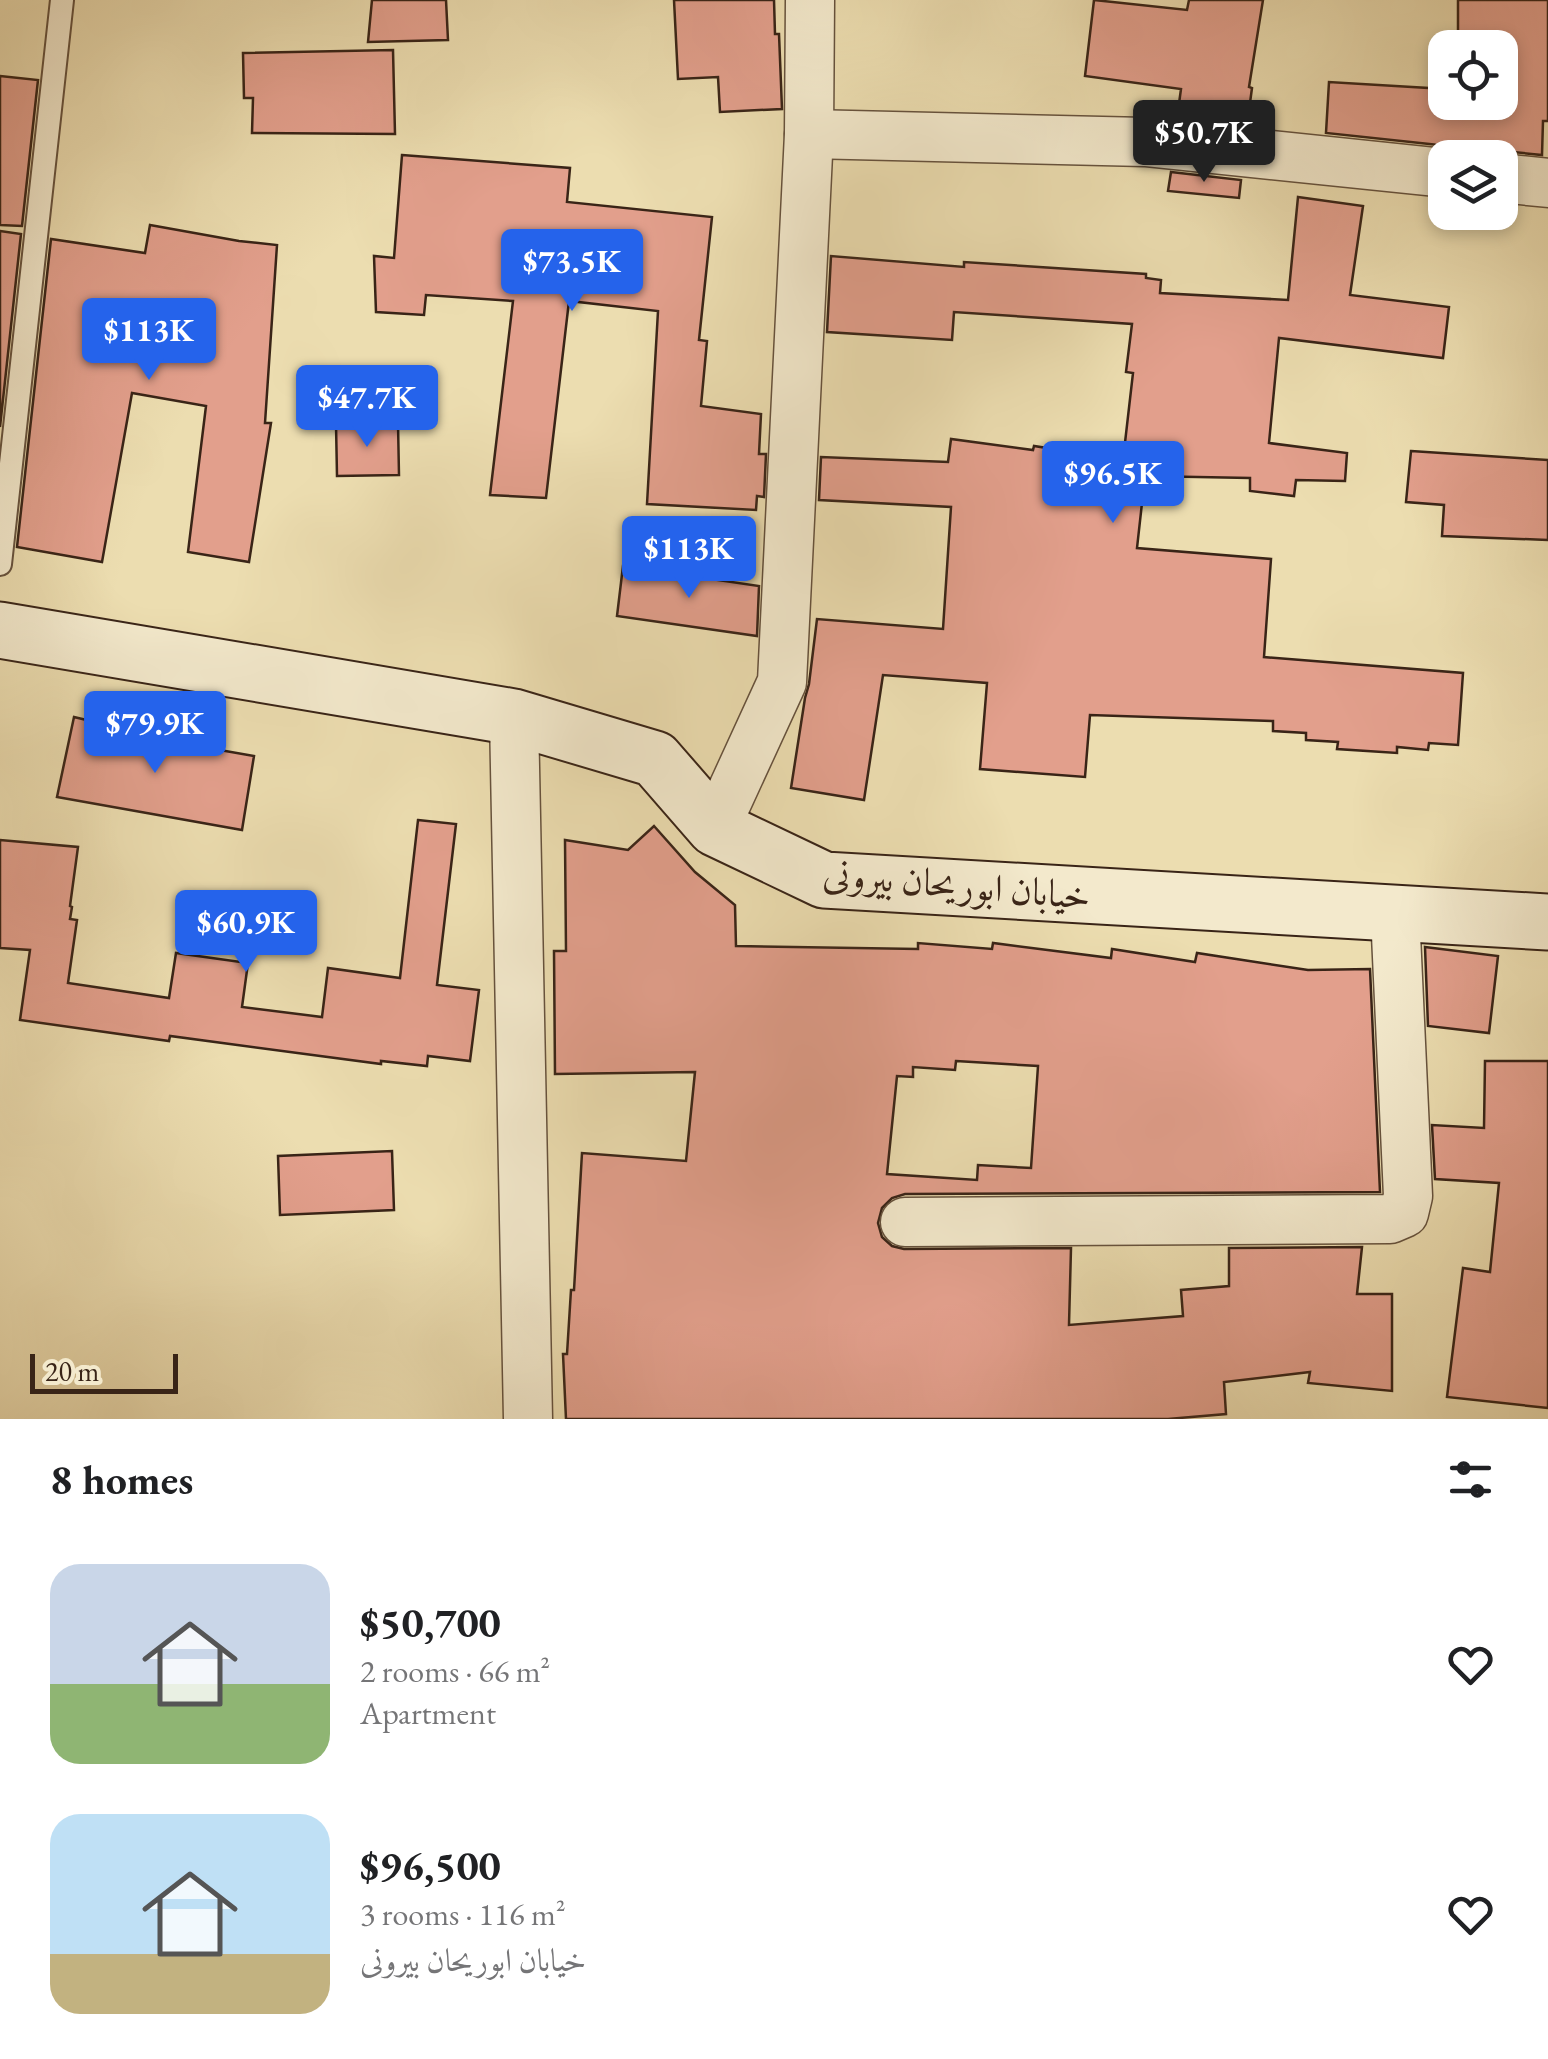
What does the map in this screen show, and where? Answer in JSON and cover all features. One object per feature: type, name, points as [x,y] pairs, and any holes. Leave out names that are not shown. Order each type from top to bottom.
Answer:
[{"type":"street","points":[[714,828],[782,682],[810,134],[810,0]]},
{"type":"street","points":[[810,134],[1145,142],[1428,171]]},
{"type":"street","points":[[1518,180],[1548,184]]},
{"type":"street","name":"خیابان ابوریحان بیرونی","points":[[0,630],[514,717],[655,759],[714,828],[824,880],[1548,922]]},
{"type":"street","points":[[514,717],[528,1419]]},
{"type":"street","points":[[904,1222],[1390,1219],[1404,1213],[1408,1196],[1395,913]]},
{"type":"lane","points":[[0,564],[62,0]]},
{"type":"building","points":[[372,0],[446,0],[448,40],[368,42]]},
{"type":"building","points":[[674,0],[774,0],[782,109],[720,112],[718,77],[678,79]]},
{"type":"building","points":[[1094,0],[1187,10],[1189,0],[1263,0],[1247,125],[1177,118],[1181,89],[1085,76]]},
{"type":"building","points":[[1458,0],[1548,0],[1548,121],[1543,121],[1542,155],[1518,153],[1518,140],[1428,140],[1428,144],[1326,133],[1329,82],[1428,88],[1428,120],[1518,120],[1518,30],[1458,30]]},
{"type":"building","points":[[393,50],[395,134],[252,133],[253,98],[244,98],[243,53]]},
{"type":"building","points":[[0,76],[38,80],[22,226],[0,225]]},
{"type":"building","points":[[402,155],[570,168],[567,202],[712,217],[699,340],[707,341],[701,406],[761,414],[759,454],[766,454],[764,497],[757,496],[756,510],[647,504],[658,311],[569,301],[546,498],[490,495],[513,301],[426,295],[424,315],[376,312],[374,256],[394,258]]},
{"type":"building","points":[[1171,172],[1241,180],[1239,198],[1168,191]]},
{"type":"building","points":[[1298,197],[1363,206],[1350,295],[1449,307],[1443,358],[1279,338],[1269,443],[1347,453],[1345,481],[1296,480],[1294,496],[1250,491],[1250,478],[1145,476],[1137,548],[1271,559],[1264,657],[1463,673],[1458,745],[1429,743],[1428,750],[1397,747],[1397,753],[1337,749],[1338,742],[1306,740],[1306,733],[1273,731],[1273,721],[1090,715],[1085,777],[980,769],[987,683],[883,675],[864,800],[791,788],[817,619],[943,629],[951,507],[819,500],[821,457],[948,462],[951,439],[1033,450],[1034,446],[1123,460],[1133,373],[1126,372],[1132,324],[954,312],[952,340],[827,332],[831,256],[964,267],[964,262],[1146,274],[1146,278],[1161,280],[1160,293],[1288,300]]},
{"type":"building","points":[[150,225],[277,245],[265,423],[271,423],[249,562],[188,552],[206,406],[132,393],[102,562],[17,547],[51,239],[145,253]]},
{"type":"building","points":[[0,231],[21,234],[0,427]]},
{"type":"building","points":[[398,423],[399,475],[337,476],[336,424]]},
{"type":"building","points":[[1411,451],[1548,460],[1548,540],[1442,536],[1444,505],[1406,502]]},
{"type":"building","points":[[623,566],[759,586],[757,636],[617,616]]},
{"type":"building","points":[[74,717],[124,729],[123,733],[254,756],[242,830],[57,797]]},
{"type":"building","points":[[418,820],[456,824],[437,985],[479,990],[470,1061],[428,1056],[427,1066],[381,1064],[20,1020],[30,950],[0,948],[0,840],[78,847],[70,906],[70,919],[77,920],[68,983],[169,998],[176,953],[248,963],[242,1007],[322,1017],[328,968],[400,978]]},
{"type":"building","points":[[654,826],[695,872],[735,905],[736,946],[918,949],[918,943],[992,949],[993,943],[1111,958],[1112,949],[1195,962],[1197,953],[1308,970],[1370,969],[1380,1192],[905,1194],[892,1198],[882,1208],[878,1223],[882,1237],[892,1246],[904,1249],[1071,1248],[1069,1325],[1183,1316],[1181,1290],[1229,1286],[1229,1248],[1362,1247],[1357,1294],[1392,1294],[1392,1391],[1308,1383],[1310,1372],[1224,1382],[1226,1414],[1168,1419],[566,1419],[563,1354],[567,1354],[574,1290],[582,1153],[686,1161],[695,1072],[555,1074],[554,951],[566,951],[565,840],[628,850]],"holes":[[[956,1061],[1038,1066],[1031,1168],[978,1165],[977,1180],[887,1174],[897,1076],[913,1077],[913,1067],[955,1070]]]},
{"type":"building","points":[[1425,947],[1498,956],[1489,1033],[1428,1026]]},
{"type":"building","points":[[1485,1061],[1548,1061],[1548,1408],[1447,1397],[1463,1268],[1490,1272],[1499,1183],[1435,1179],[1432,1125],[1484,1128]]},
{"type":"building","points":[[392,1151],[394,1210],[280,1215],[278,1156]]}]
